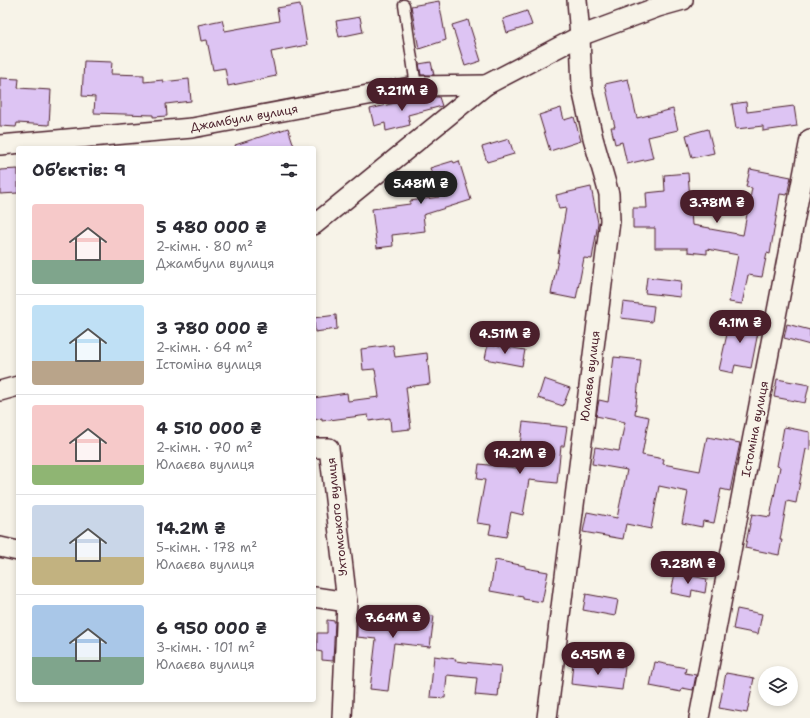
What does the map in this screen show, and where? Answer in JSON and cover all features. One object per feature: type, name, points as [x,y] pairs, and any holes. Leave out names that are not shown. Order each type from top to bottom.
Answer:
[{"type":"street","name":"Юлаєва вулиця","points":[[547,718],[610,221],[609,194],[593,138],[582,89],[577,0]]},
{"type":"street","name":"Джамбули вулиця","points":[[316,223],[486,84],[580,36],[657,4],[683,0]]},
{"type":"street","name":"Джамбули вулиця","points":[[0,145],[192,128],[416,86],[486,84]]},
{"type":"street","name":"Істоміна вулиця","points":[[699,718],[810,139]]},
{"type":"street","points":[[0,391],[16,387]]},
{"type":"street","name":"Ухтомського вулиця","points":[[316,448],[329,448],[347,602],[342,718]]},
{"type":"street","points":[[0,546],[16,550]]},
{"type":"street","points":[[316,597],[347,602]]},
{"type":"lane","points":[[404,5],[416,86]]},
{"type":"building","points":[[439,1],[446,40],[419,49],[411,6]]},
{"type":"building","points":[[300,4],[307,45],[271,52],[276,76],[228,86],[225,68],[213,70],[207,40],[201,41],[198,25],[222,20],[225,31],[279,21],[277,8]]},
{"type":"building","points":[[527,11],[532,25],[507,33],[503,19]]},
{"type":"building","points":[[360,17],[363,32],[339,37],[336,21]]},
{"type":"building","points":[[468,20],[481,61],[465,66],[452,25]]},
{"type":"building","points":[[84,61],[112,62],[111,74],[144,75],[144,82],[163,80],[163,82],[189,79],[191,101],[166,104],[167,116],[153,117],[153,115],[94,113],[95,97],[82,96]]},
{"type":"building","points":[[431,62],[434,75],[421,75],[419,64]]},
{"type":"building","points":[[0,78],[19,79],[18,88],[51,90],[49,125],[17,123],[16,127],[0,126]]},
{"type":"building","points":[[628,79],[637,118],[673,109],[678,130],[648,137],[653,158],[627,164],[622,142],[615,144],[611,127],[615,127],[605,84]]},
{"type":"building","points":[[420,97],[439,97],[442,106],[408,115],[410,125],[386,131],[385,123],[374,126],[370,109]]},
{"type":"building","points":[[746,102],[747,112],[794,106],[797,126],[763,131],[763,126],[736,129],[732,104]]},
{"type":"building","points":[[561,108],[564,120],[574,117],[581,141],[550,151],[539,115]]},
{"type":"building","points":[[288,128],[294,146],[235,146]]},
{"type":"building","points":[[708,129],[714,153],[692,158],[686,135]]},
{"type":"building","points":[[509,139],[514,154],[487,162],[482,147]]},
{"type":"building","points":[[453,161],[454,163],[459,161],[471,200],[423,215],[425,231],[392,235],[393,246],[377,248],[372,209],[410,204],[410,201],[439,197],[430,168]]},
{"type":"building","points":[[16,169],[16,193],[0,194],[0,170]]},
{"type":"building","points":[[750,169],[791,177],[787,195],[780,194],[770,254],[767,253],[762,277],[748,275],[742,304],[729,302],[738,255],[707,249],[707,254],[688,252],[688,248],[655,248],[655,228],[633,228],[633,208],[647,208],[646,193],[665,191],[664,175],[688,173],[692,225],[743,235],[752,188],[746,187]]},
{"type":"building","points":[[591,187],[598,223],[592,259],[584,258],[576,299],[551,294],[566,208],[559,209],[556,195]]},
{"type":"building","points":[[647,277],[681,281],[680,297],[645,293]]},
{"type":"building","points":[[623,302],[654,306],[652,322],[621,318]]},
{"type":"building","points":[[336,315],[337,329],[316,332],[316,318]]},
{"type":"building","points":[[731,316],[760,322],[751,368],[735,365],[733,373],[719,370]]},
{"type":"building","points":[[787,324],[810,330],[810,345],[784,338]]},
{"type":"building","points":[[488,344],[525,350],[522,366],[485,359]]},
{"type":"building","points":[[393,345],[395,357],[427,353],[430,384],[406,387],[411,429],[391,431],[390,418],[369,421],[368,415],[322,421],[322,418],[316,420],[316,398],[347,393],[348,401],[379,397],[375,369],[363,370],[361,349]]},
{"type":"building","points":[[614,357],[641,360],[635,414],[649,417],[642,455],[664,459],[663,464],[700,471],[707,437],[740,443],[730,491],[721,489],[714,523],[703,521],[702,527],[682,523],[688,492],[659,486],[651,529],[626,524],[623,539],[583,532],[587,512],[617,518],[627,470],[592,464],[595,447],[619,451],[625,422],[596,416],[599,400],[608,402]]},
{"type":"building","points":[[544,379],[570,388],[563,406],[538,398]]},
{"type":"building","points":[[777,379],[809,385],[805,403],[774,397]]},
{"type":"building","points":[[523,422],[567,427],[564,446],[561,446],[557,483],[529,480],[523,515],[511,512],[506,537],[489,534],[491,525],[477,523],[485,480],[477,479],[479,464],[517,468]]},
{"type":"building","points":[[784,427],[810,432],[810,450],[806,449],[796,503],[787,501],[780,540],[782,540],[779,555],[745,548],[752,514],[770,517],[780,467],[777,466]]},
{"type":"building","points":[[495,560],[548,572],[542,602],[490,591]]},
{"type":"building","points":[[675,573],[707,579],[705,593],[692,590],[691,597],[671,593]]},
{"type":"building","points":[[586,594],[618,600],[615,616],[583,610]]},
{"type":"building","points":[[367,609],[434,616],[430,647],[394,643],[388,691],[370,689],[376,639],[357,637],[357,622],[365,622]]},
{"type":"building","points":[[737,609],[762,614],[758,634],[733,629]]},
{"type":"building","points":[[327,620],[335,621],[333,661],[322,660],[322,652],[317,651],[317,633],[327,633]]},
{"type":"building","points":[[434,656],[456,659],[455,661],[501,666],[498,697],[475,695],[477,678],[447,675],[445,698],[430,697]]},
{"type":"building","points":[[573,662],[625,667],[622,690],[571,684]]},
{"type":"building","points":[[655,662],[686,668],[685,673],[696,675],[693,690],[682,688],[681,692],[650,686]]},
{"type":"building","points":[[726,673],[754,678],[747,713],[719,708]]}]
